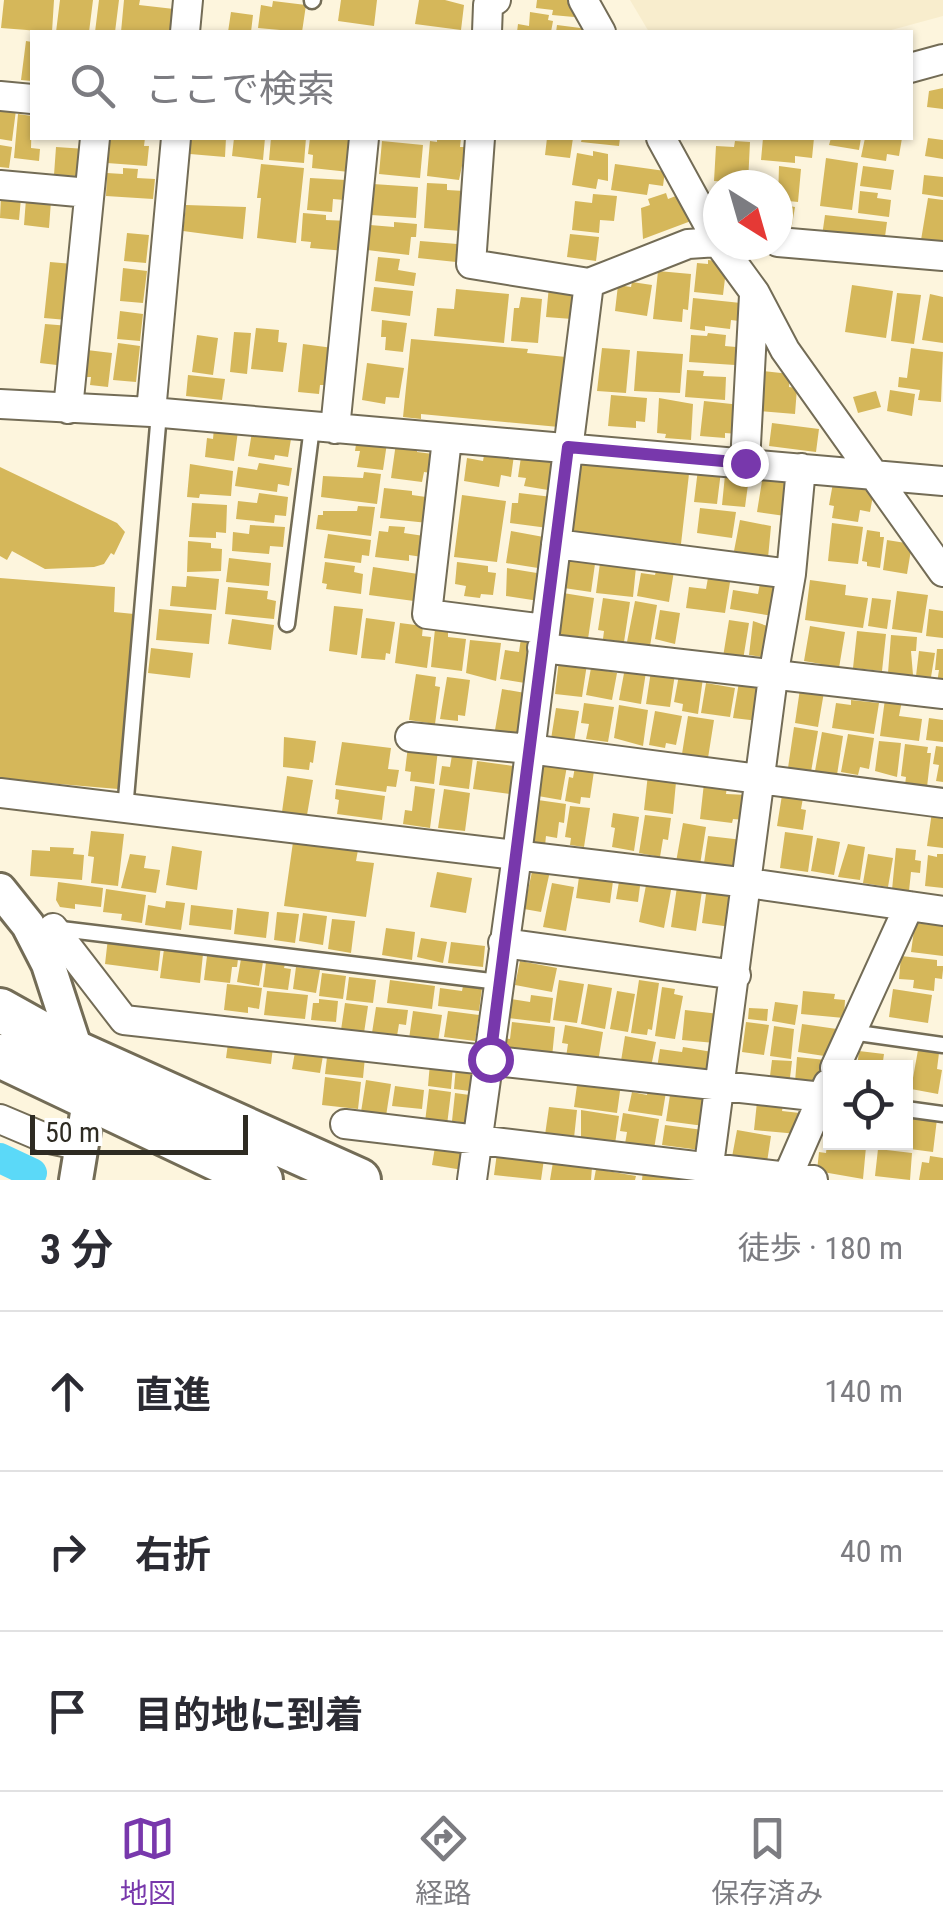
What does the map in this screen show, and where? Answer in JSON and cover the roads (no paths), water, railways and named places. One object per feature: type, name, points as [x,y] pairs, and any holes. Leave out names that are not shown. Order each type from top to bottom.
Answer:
[{"type":"main road","points":[[0,1010],[78,1053],[359,1180]]},
{"type":"main road","points":[[0,1056],[262,1180]]},
{"type":"street","points":[[186,30],[188,0]]},
{"type":"street","points":[[487,30],[488,5],[496,0]]},
{"type":"street","points":[[583,0],[601,30]]},
{"type":"street","points":[[913,67],[943,59]]},
{"type":"street","points":[[0,96],[30,100]]},
{"type":"street","points":[[68,409],[94,140]]},
{"type":"street","points":[[155,412],[176,140]]},
{"type":"street","points":[[324,428],[364,140]]},
{"type":"street","points":[[480,140],[471,264],[589,283],[688,244],[718,242],[662,140]]},
{"type":"street","points":[[0,186],[89,193]]},
{"type":"street","points":[[793,243],[943,256]]},
{"type":"street","points":[[730,260],[785,350],[943,572]]},
{"type":"street","points":[[472,1180],[589,283]]},
{"type":"street","points":[[745,463],[754,294]]},
{"type":"street","points":[[0,404],[155,412],[943,480]]},
{"type":"street","points":[[448,439],[427,614],[543,639],[774,676],[943,694]]},
{"type":"street","points":[[708,1174],[791,574],[801,468]]},
{"type":"street","points":[[556,544],[791,574]]},
{"type":"street","points":[[410,737],[943,803]]},
{"type":"street","points":[[0,793],[748,883],[943,911]]},
{"type":"street","points":[[0,890],[40,926],[124,1020],[719,1088],[823,1091]]},
{"type":"street","points":[[839,1060],[909,906]]},
{"type":"street","points":[[40,926],[89,1100],[79,1166]]},
{"type":"street","points":[[503,943],[736,975]]},
{"type":"street","points":[[345,1124],[480,1139],[708,1174],[796,1179],[823,1105]]},
{"type":"street","points":[[0,1119],[44,1138],[79,1166]]},
{"type":"lane","points":[[125,810],[155,412]]},
{"type":"lane","points":[[287,624],[324,428]]},
{"type":"lane","points":[[40,926],[498,982]]},
{"type":"lane","points":[[851,1032],[943,1044]]},
{"type":"lane","points":[[913,1110],[943,1114]]},
{"type":"waterway","points":[[0,1158],[32,1173]]}]
